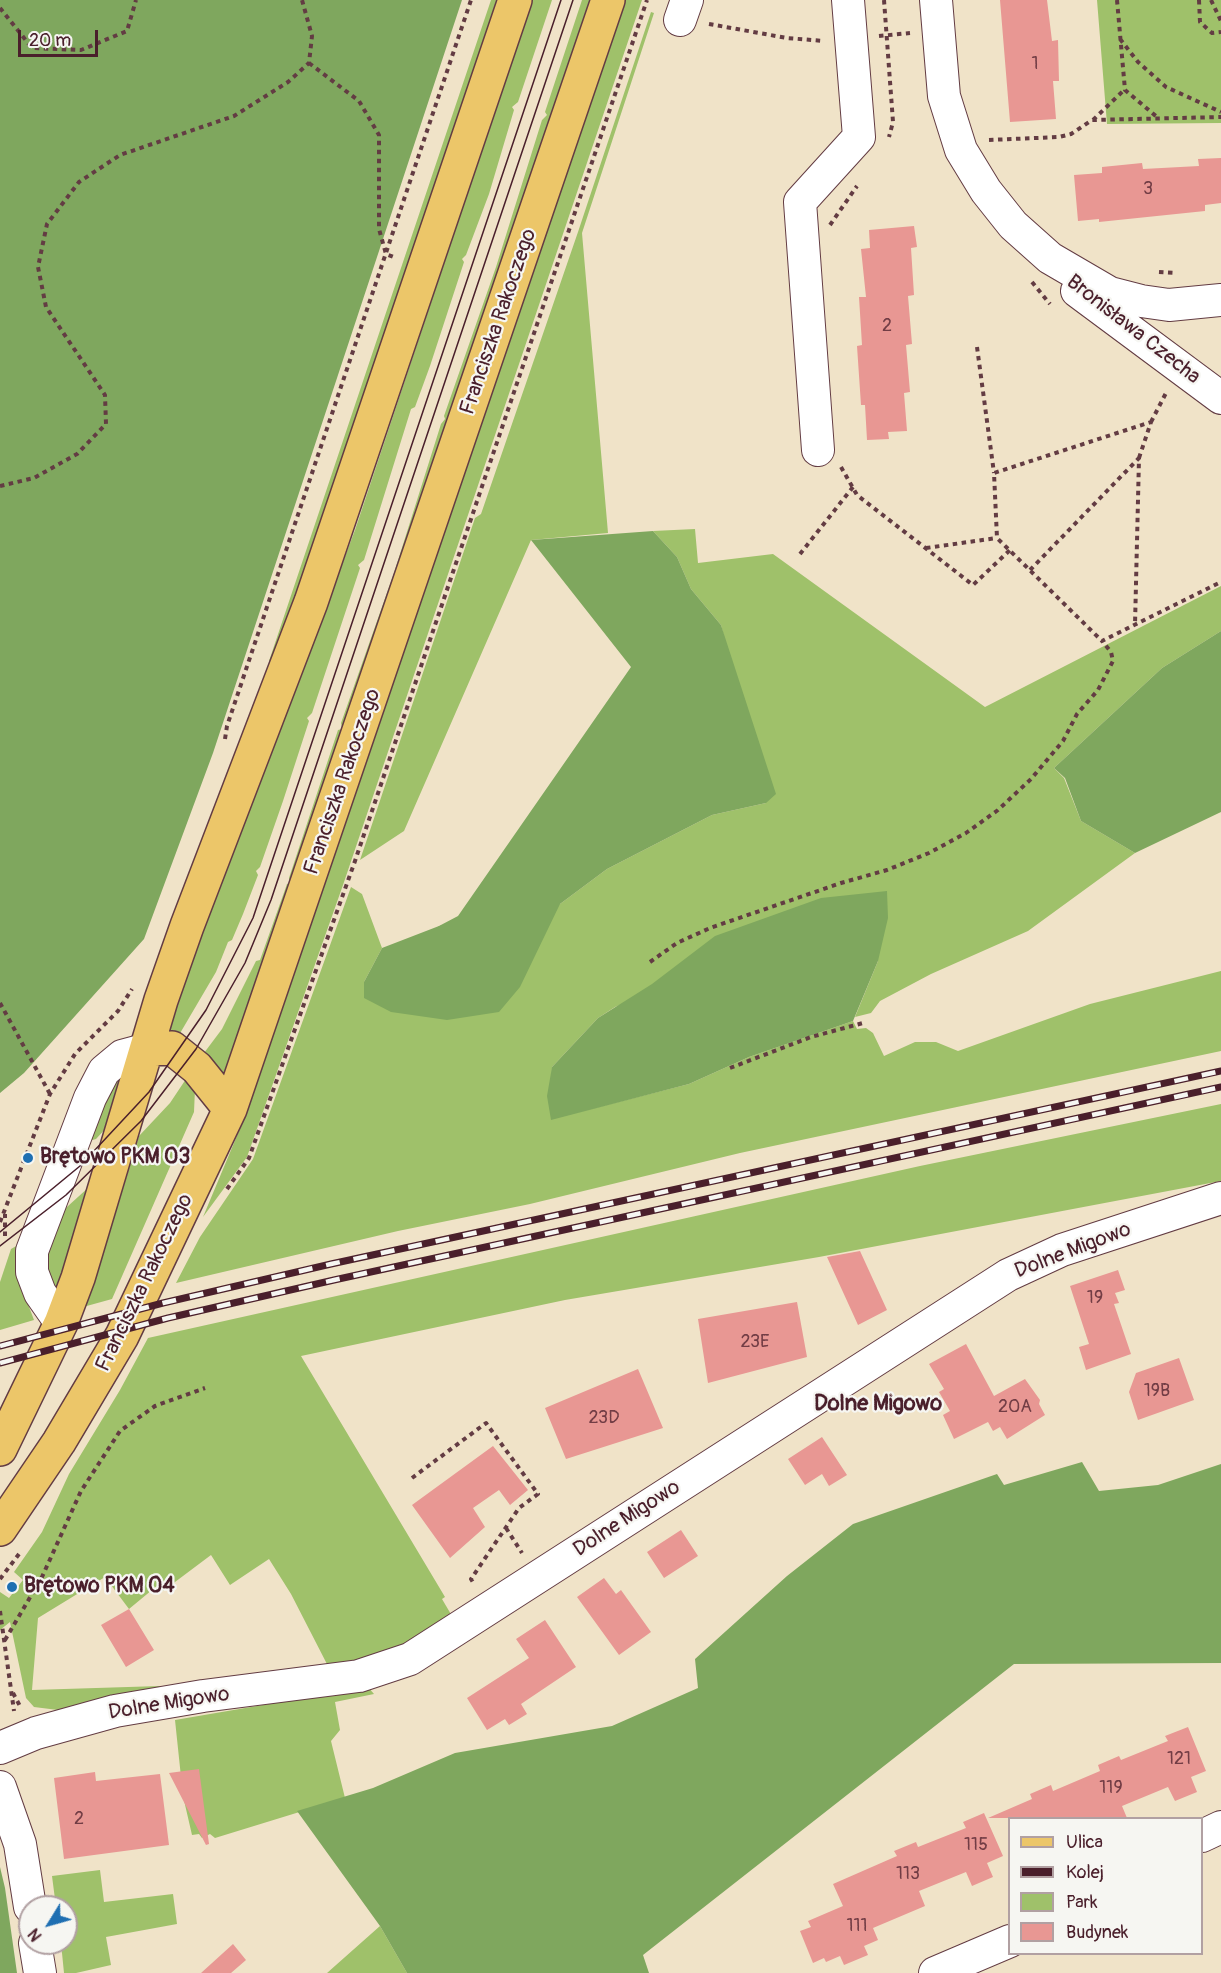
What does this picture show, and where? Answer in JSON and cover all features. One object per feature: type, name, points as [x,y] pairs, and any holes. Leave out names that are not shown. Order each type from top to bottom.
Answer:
[{"type":"main road","points":[[0,1449],[61,1323],[78,1278],[161,1000],[311,602],[515,0]]},
{"type":"main road","name":"Franciszka Rakoczego","points":[[0,1529],[59,1442],[122,1336],[230,1109],[608,0]]},
{"type":"main road","points":[[148,1049],[172,1048],[197,1068],[230,1109]]},
{"type":"street","points":[[818,450],[800,202],[859,137],[848,0]]},
{"type":"street","name":"Bronisława Czecha","points":[[936,0],[944,96],[961,150],[986,191],[1013,225],[1050,258],[1110,293],[1169,305],[1221,300]]},
{"type":"street","name":"Bronisława Czecha","points":[[1050,258],[1064,281],[1221,398]]},
{"type":"street","points":[[61,1323],[36,1283],[32,1272],[32,1251],[86,1107],[104,1071],[122,1056],[148,1049]]},
{"type":"street","name":"Dolne Migowo","points":[[0,1748],[36,1733],[115,1711],[202,1696],[359,1676],[410,1659],[1008,1275],[1062,1250],[1221,1198]]},
{"type":"street","points":[[0,1787],[20,1844],[28,1895]]},
{"type":"street","points":[[1203,1836],[1221,1827]]},
{"type":"street","points":[[935,1973],[1008,1942]]},
{"type":"street","points":[[37,1955],[40,1973]]},
{"type":"path","points":[[0,8],[32,48],[81,50],[127,31],[136,0]]},
{"type":"path","points":[[0,486],[34,478],[77,454],[106,424],[105,395],[46,307],[38,267],[47,224],[79,182],[120,155],[234,117],[288,82],[309,63],[312,36],[302,0]]},
{"type":"path","points":[[223,748],[227,726],[471,0]]},
{"type":"path","points":[[884,0],[893,123],[884,145]]},
{"type":"path","points":[[1117,0],[1125,90],[1157,117]]},
{"type":"path","points":[[1199,0],[1200,22],[1212,33],[1221,32]]},
{"type":"path","points":[[1211,0],[1221,21]]},
{"type":"path","points":[[690,15],[788,38]]},
{"type":"path","points":[[891,35],[920,32]]},
{"type":"path","points":[[1120,38],[1138,62],[1166,87],[1221,112]]},
{"type":"path","points":[[309,63],[359,101],[379,135],[379,229],[386,254]]},
{"type":"path","points":[[989,140],[1059,137],[1071,134],[1092,120],[1125,90]]},
{"type":"path","points":[[1092,120],[1221,117]]},
{"type":"path","points":[[984,131],[996,150]]},
{"type":"path","points":[[829,236],[830,225],[861,180]]},
{"type":"path","points":[[386,254],[397,258]]},
{"type":"path","points":[[1151,271],[1182,274]]},
{"type":"path","points":[[650,962],[677,943],[710,928],[841,883],[887,870],[929,853],[974,827],[1031,779],[1064,741],[1077,714],[1098,690],[1113,661],[1111,652],[998,538],[994,473],[976,347]]},
{"type":"path","points":[[1135,625],[1139,458],[1150,422],[1167,392]]},
{"type":"path","points":[[994,473],[1150,422]]},
{"type":"path","points":[[818,450],[831,448],[857,495],[973,585],[1010,550]]},
{"type":"path","points":[[1030,570],[1139,458]]},
{"type":"path","points":[[800,554],[853,487]]},
{"type":"path","points":[[926,548],[998,538]]},
{"type":"path","points":[[1102,641],[1221,582]]},
{"type":"path","points":[[0,1222],[50,1094],[75,1054],[118,1011],[135,984]]},
{"type":"path","points":[[0,1003],[50,1094]]},
{"type":"path","points":[[730,1068],[774,1050],[863,1023]]},
{"type":"path","points":[[5,1640],[42,1577],[81,1491],[120,1431],[155,1406],[205,1388]]},
{"type":"path","points":[[412,1478],[486,1424],[538,1494],[519,1508],[471,1579],[475,1585]]},
{"type":"path","points":[[506,1528],[523,1554]]},
{"type":"path","points":[[0,1611],[14,1713]]},
{"type":"green space","points":[[0,0],[462,0],[213,753],[144,939],[24,1073],[0,1093]]},
{"type":"green space","points":[[491,0],[498,0],[273,663],[269,661]]},
{"type":"green space","points":[[532,0],[552,0],[518,102],[512,107],[514,110],[489,194],[466,255],[462,259],[464,262],[430,366],[415,407],[411,409],[364,560],[358,565],[360,568],[312,713],[307,718],[309,721],[283,801],[260,867],[256,871],[258,875],[232,940],[228,942],[216,972],[179,1035],[170,1029],[185,980],[355,530]]},
{"type":"green space","points":[[582,0],[590,0],[223,1082],[204,1053],[222,1029],[256,961],[260,960],[287,884],[290,883],[289,878],[338,730],[342,729],[341,723],[394,573],[441,424],[445,419],[444,416],[496,267],[542,120],[547,115],[545,112]]},
{"type":"green space","points":[[625,0],[642,0],[343,885],[247,1157],[203,1217],[249,1107]]},
{"type":"green space","points":[[1097,0],[1221,0],[1221,123],[1107,124]]},
{"type":"green space","points":[[651,12],[654,13],[582,233],[608,533],[531,540],[404,831],[360,860],[475,518],[481,514],[578,232]]},
{"type":"green space","points":[[695,529],[698,563],[773,554],[985,707],[1221,586],[1221,631],[1162,668],[1054,768],[1064,778],[1081,821],[1135,853],[1028,931],[931,974],[880,1001],[871,1013],[855,1017],[878,961],[707,967],[615,1007],[598,1018],[552,1067],[551,1119],[689,1084],[749,1057],[853,1021],[857,1029],[866,1028],[873,1033],[884,1056],[915,1042],[936,1042],[958,1051],[1090,1004],[1221,971],[1221,1051],[740,1153],[530,1204],[398,1231],[176,1283],[200,1237],[253,1159],[351,887],[362,894],[382,948],[364,982],[439,926],[560,904],[607,869],[712,815],[766,803],[721,625],[691,589],[677,557],[653,531]]},
{"type":"green space","points":[[653,531],[677,557],[691,589],[721,625],[776,794],[766,803],[712,815],[607,869],[560,904],[520,987],[499,1012],[447,1020],[391,1012],[364,998],[364,982],[382,948],[439,926],[458,916],[631,667],[531,540]]},
{"type":"green space","points":[[1221,631],[1221,812],[1135,853],[1081,821],[1065,778],[1054,768],[1162,668]]},
{"type":"green space","points":[[887,891],[888,918],[878,961],[853,1021],[749,1057],[689,1084],[551,1120],[547,1096],[552,1067],[598,1018],[652,984],[715,936],[821,898]]},
{"type":"green space","points":[[188,1076],[195,1089],[194,1112],[112,1299],[83,1307],[99,1266],[139,1136],[170,1103]]},
{"type":"green space","points":[[117,1078],[122,1078],[108,1126],[96,1139],[89,1141],[89,1145],[81,1153]]},
{"type":"green space","points":[[1221,1104],[1221,1181],[819,1257],[565,1300],[301,1356],[445,1597],[442,1599],[452,1616],[393,1650],[329,1668],[291,1594],[269,1559],[230,1585],[211,1555],[163,1591],[158,1585],[129,1609],[105,1577],[38,1618],[32,1690],[160,1686],[157,1691],[58,1710],[34,1707],[26,1698],[10,1622],[0,1630],[0,1592],[9,1598],[23,1580],[14,1572],[42,1532],[69,1474],[120,1390],[148,1338],[920,1166]]},
{"type":"green space","points":[[89,1187],[55,1289],[45,1264],[57,1216]]},
{"type":"green space","points":[[18,1245],[18,1278],[34,1320],[0,1330],[0,1282],[11,1249]]},
{"type":"green space","points":[[1082,1462],[1099,1491],[1158,1485],[1221,1464],[1221,1663],[1014,1664],[643,1955],[649,1973],[407,1973],[380,1926],[297,1811],[373,1788],[455,1753],[612,1726],[698,1688],[695,1659],[787,1576],[853,1524],[997,1474],[1004,1485]]},
{"type":"green space","points":[[368,1687],[374,1694],[335,1702],[340,1730],[331,1741],[345,1798],[215,1838],[210,1834],[202,1838],[199,1834],[192,1835],[183,1796],[175,1720]]},
{"type":"green space","points":[[0,1867],[5,1888],[17,1973],[0,1973]]},
{"type":"green space","points":[[100,1870],[104,1902],[173,1894],[177,1924],[106,1937],[111,1965],[76,1973],[64,1973],[62,1955],[78,1955],[78,1895],[54,1895],[52,1876]]},
{"type":"green space","points":[[380,1926],[407,1973],[327,1973]]},
{"type":"building","points":[[1000,0],[1047,0],[1052,41],[1058,40],[1059,81],[1053,81],[1056,119],[1010,122]]},
{"type":"building","points":[[1221,158],[1221,203],[1205,205],[1205,211],[1099,222],[1099,219],[1078,221],[1074,175],[1102,173],[1102,167],[1142,163],[1143,169],[1199,166],[1198,159]]},
{"type":"building","points":[[914,226],[917,247],[911,248],[914,295],[908,296],[912,344],[906,345],[910,392],[904,393],[907,431],[888,432],[889,439],[867,440],[865,405],[861,405],[857,346],[862,345],[859,297],[866,297],[861,249],[870,248],[869,230]]},
{"type":"building","points":[[860,1251],[887,1310],[858,1325],[827,1257]]},
{"type":"building","points":[[1118,1270],[1125,1290],[1115,1293],[1119,1303],[1114,1304],[1131,1354],[1086,1370],[1079,1347],[1089,1344],[1070,1286]]},
{"type":"building","points":[[797,1302],[807,1357],[708,1383],[698,1319]]},
{"type":"building","points":[[966,1344],[994,1396],[1025,1379],[1040,1400],[1039,1404],[1045,1415],[1007,1439],[1000,1427],[993,1431],[988,1422],[954,1439],[943,1415],[950,1411],[939,1392],[944,1389],[929,1364]]},
{"type":"building","points":[[1179,1358],[1194,1400],[1138,1420],[1129,1392],[1136,1373]]},
{"type":"building","points":[[638,1369],[663,1428],[566,1459],[545,1408]]},
{"type":"building","points":[[822,1437],[847,1475],[829,1486],[822,1474],[805,1485],[788,1459]]},
{"type":"building","points":[[493,1446],[528,1490],[510,1505],[499,1490],[473,1508],[485,1527],[450,1558],[412,1505]]},
{"type":"building","points":[[681,1530],[698,1556],[664,1578],[647,1552]]},
{"type":"building","points":[[604,1578],[616,1594],[621,1590],[651,1632],[619,1655],[577,1597]]},
{"type":"building","points":[[129,1609],[154,1650],[126,1667],[101,1625]]},
{"type":"building","points":[[545,1620],[576,1667],[521,1704],[527,1714],[509,1725],[505,1719],[487,1730],[467,1698],[529,1658],[516,1639]]},
{"type":"building","points":[[1188,1727],[1206,1771],[1191,1777],[1197,1792],[1175,1801],[1168,1787],[1122,1806],[1127,1817],[988,1818],[1032,1799],[1030,1794],[1051,1785],[1053,1791],[1100,1771],[1098,1765],[1119,1756],[1121,1760],[1168,1741],[1165,1736]]},
{"type":"building","points":[[199,1769],[209,1844],[206,1845],[169,1773]]},
{"type":"building","points":[[95,1772],[96,1781],[160,1774],[169,1845],[64,1859],[54,1778]]},
{"type":"building","points":[[984,1813],[1003,1856],[987,1863],[993,1877],[972,1886],[966,1872],[919,1891],[925,1906],[873,1928],[878,1940],[864,1946],[868,1955],[844,1965],[840,1956],[826,1962],[824,1958],[813,1963],[800,1931],[811,1927],[808,1921],[843,1906],[833,1884],[897,1856],[894,1851],[916,1842],[918,1847],[966,1828],[963,1822]]},
{"type":"building","points":[[233,1944],[246,1960],[231,1973],[201,1973]]},
{"type":"tram line","points":[[0,1232],[80,1166],[149,1092],[206,1010],[253,918],[561,0]]},
{"type":"tram line","points":[[0,1246],[66,1195],[141,1121],[196,1049],[245,963],[271,900],[573,0]]},
{"type":"railway","points":[[0,1346],[163,1303],[331,1264],[1221,1071]]},
{"type":"railway","points":[[0,1363],[168,1318],[334,1280],[1221,1087]]},
{"type":"place","name":"Brętowo PKM 03","points":[[28,1158]]},
{"type":"place","name":"Brętowo PKM 04","points":[[12,1587]]},
{"type":"district","name":"Dolne Migowo","points":[[878,1404]]}]
